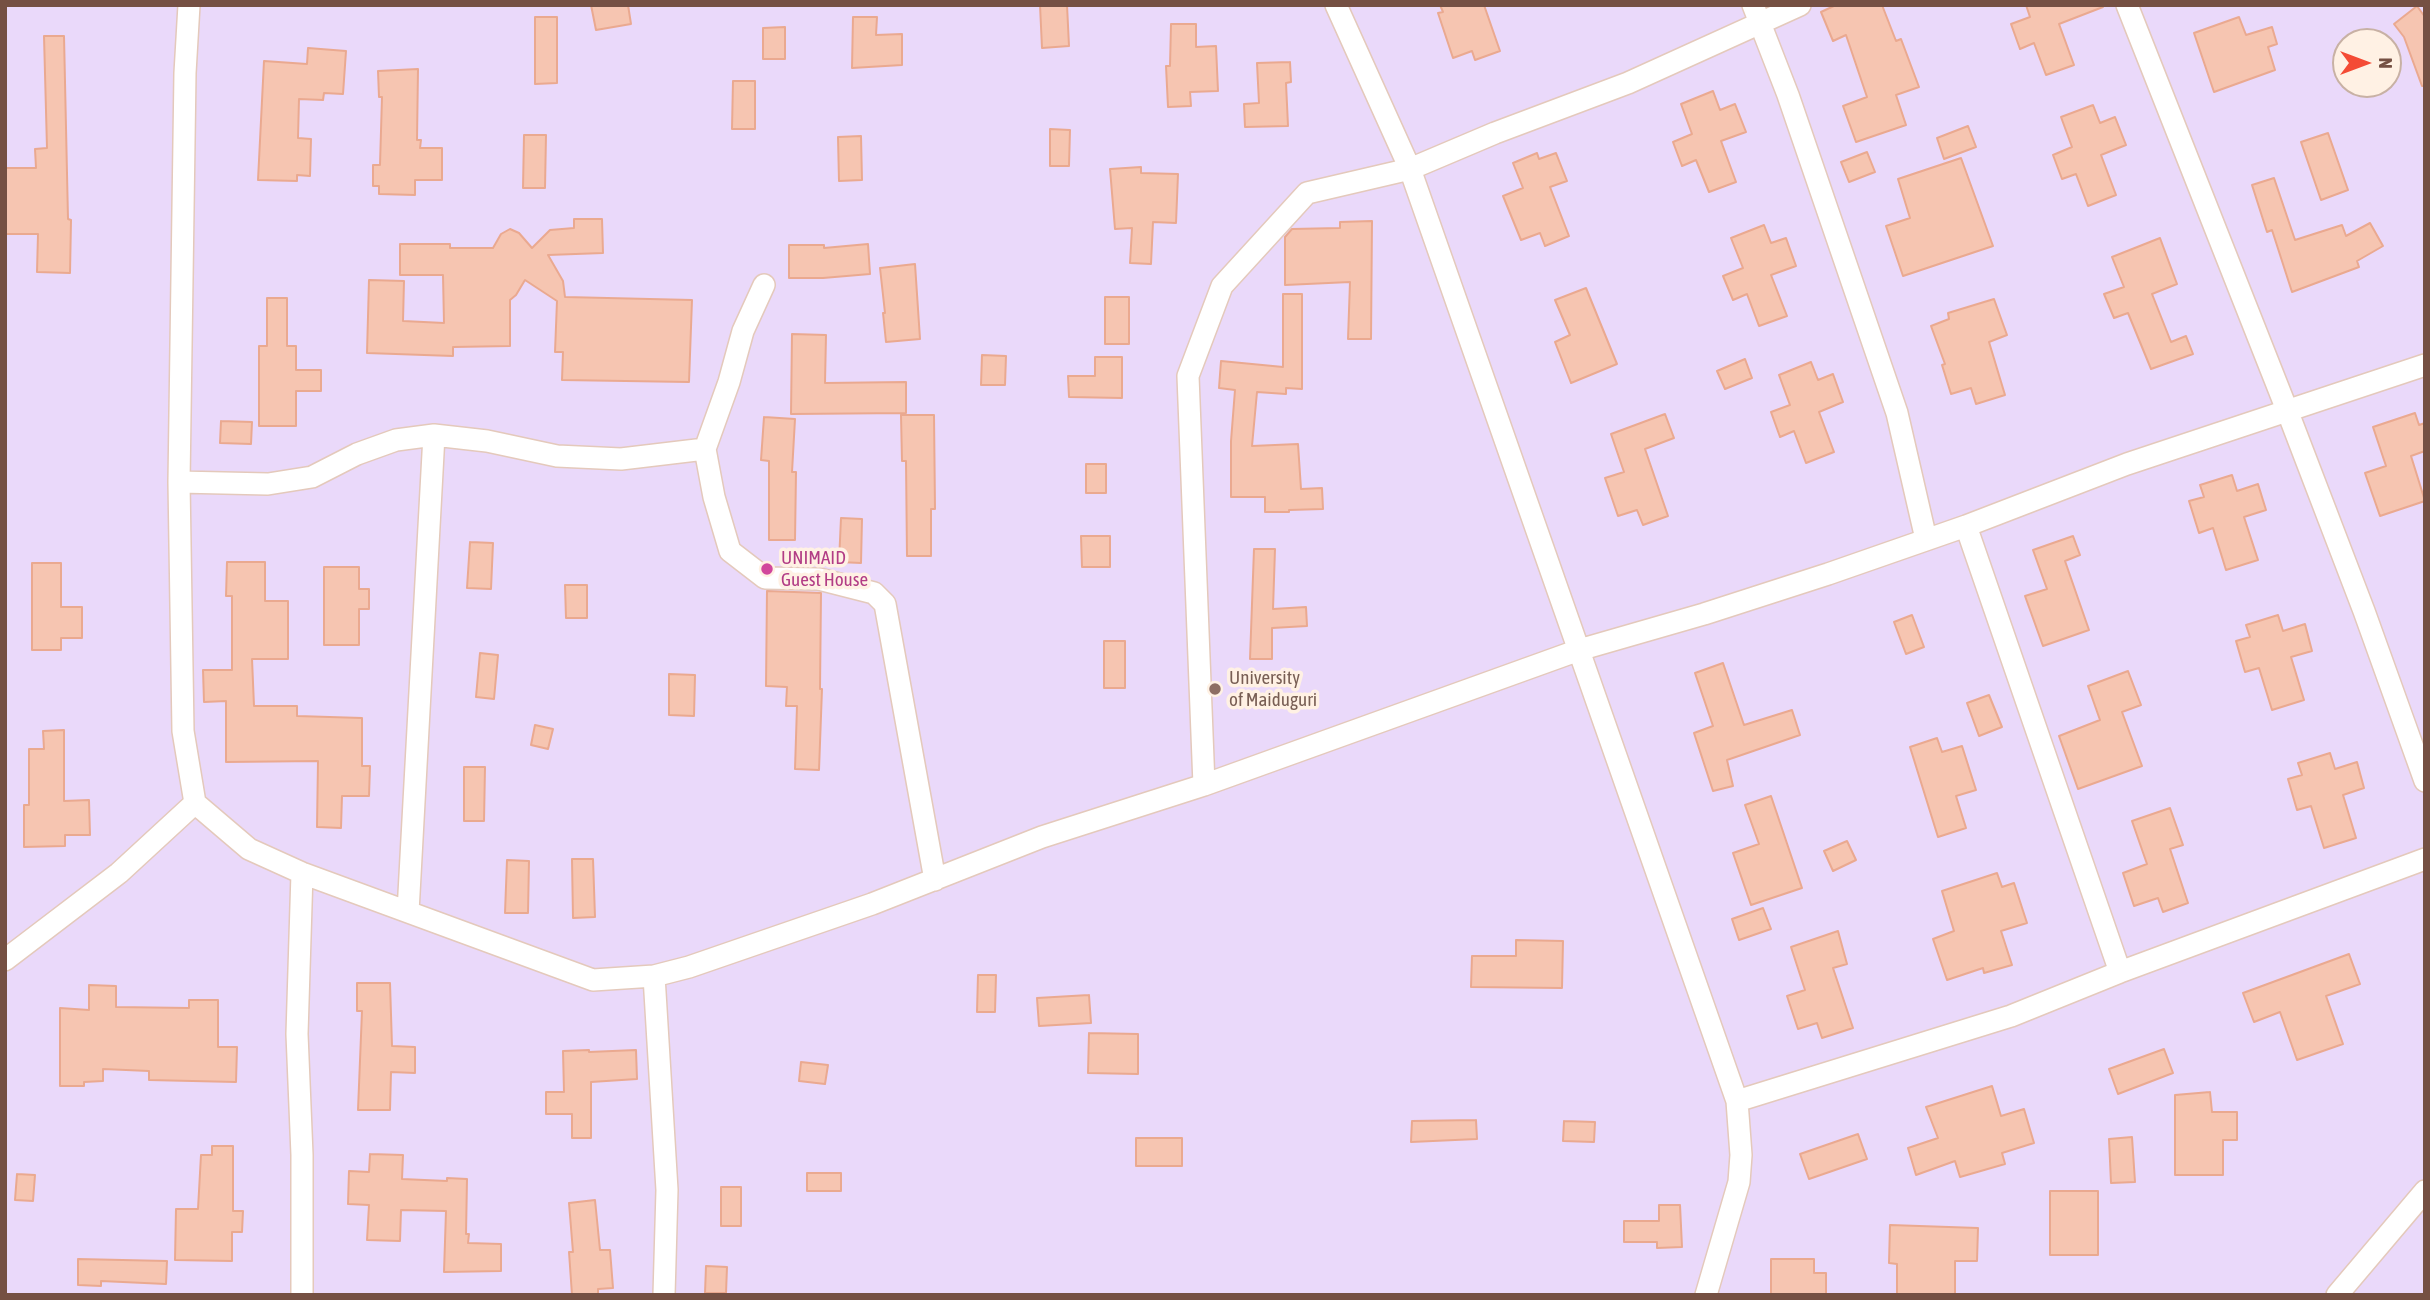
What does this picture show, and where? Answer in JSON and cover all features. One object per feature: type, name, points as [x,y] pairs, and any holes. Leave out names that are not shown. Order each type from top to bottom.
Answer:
[{"type":"street","points":[[189,5],[185,87],[179,482],[183,731],[195,803],[249,849],[302,873],[593,980],[654,976],[689,967],[935,880],[1042,837],[1205,785],[1579,650],[1828,574],[1966,526],[2127,464],[2425,365]]},
{"type":"street","points":[[1336,5],[1410,169],[1737,1101],[1741,1155],[1739,1182],[1706,1295]]},
{"type":"street","points":[[1205,785],[1188,376],[1222,286],[1307,193],[1410,169],[1495,133],[1628,83],[1756,14],[1800,5]]},
{"type":"street","points":[[2127,5],[2287,410],[2425,781]]},
{"type":"street","points":[[1756,14],[1788,95],[1897,414],[1926,539]]},
{"type":"street","points":[[764,285],[743,331],[729,382],[705,449],[714,498],[730,551],[765,578],[819,579],[874,593],[885,604],[935,880]]},
{"type":"street","points":[[179,482],[268,484],[312,477],[357,454],[396,440],[434,435],[486,441],[557,456],[621,459],[705,449]]},
{"type":"street","points":[[408,912],[434,435]]},
{"type":"street","points":[[1966,526],[2120,972]]},
{"type":"street","points":[[5,960],[119,873],[195,803]]},
{"type":"street","points":[[1737,1101],[2011,1016],[2120,972],[2425,859]]},
{"type":"street","points":[[302,873],[297,1034],[302,1155],[302,1295]]},
{"type":"street","points":[[654,976],[667,1191],[664,1295]]},
{"type":"street","points":[[2343,1293],[2425,1191]]},
{"type":"shaded area","name":"University of Maiduguri","points":[[5,5],[2425,5],[2425,1295],[5,1295]]},
{"type":"building","points":[[591,5],[628,5],[631,24],[596,30]]},
{"type":"building","points":[[1040,5],[1067,5],[1069,46],[1042,48]]},
{"type":"building","points":[[1440,5],[1484,5],[1500,51],[1475,60],[1472,51],[1453,58],[1438,13],[1443,12]]},
{"type":"building","points":[[1836,5],[1882,5],[1896,41],[1901,39],[1919,87],[1896,95],[1906,125],[1856,142],[1843,106],[1867,97],[1846,35],[1833,41],[1821,12]]},
{"type":"building","points":[[2026,5],[2103,7],[2059,24],[2074,65],[2046,75],[2034,43],[2020,49],[2011,24],[2030,17]]},
{"type":"building","points":[[2417,6],[2425,17],[2425,86],[2422,86],[2402,28],[2397,28],[2394,24]]},
{"type":"building","points":[[535,17],[557,17],[557,83],[535,84]]},
{"type":"building","points":[[853,17],[877,17],[876,35],[902,34],[902,65],[852,68]]},
{"type":"building","points":[[2239,17],[2246,35],[2272,27],[2277,44],[2268,47],[2275,70],[2214,92],[2194,33]]},
{"type":"building","points":[[1171,24],[1196,24],[1196,47],[1216,46],[1218,91],[1190,92],[1191,106],[1168,107],[1166,66],[1170,66]]},
{"type":"building","points":[[785,27],[785,59],[763,59],[763,28]]},
{"type":"building","points":[[44,36],[64,36],[68,219],[71,220],[70,273],[37,272],[38,234],[6,234],[6,168],[36,168],[35,149],[47,148]]},
{"type":"building","points":[[308,48],[346,51],[343,94],[324,93],[323,100],[299,99],[298,138],[311,139],[310,176],[297,175],[297,181],[258,180],[264,61],[307,64]]},
{"type":"building","points":[[1290,62],[1291,82],[1286,83],[1288,126],[1245,127],[1244,104],[1259,103],[1257,63]]},
{"type":"building","points":[[418,69],[417,140],[421,140],[420,148],[442,148],[442,180],[415,180],[415,195],[379,194],[379,186],[373,186],[373,165],[380,165],[382,97],[379,97],[378,71]]},
{"type":"building","points":[[733,81],[755,81],[755,129],[732,129]]},
{"type":"building","points":[[1713,91],[1720,110],[1735,104],[1746,132],[1721,141],[1736,182],[1709,192],[1696,160],[1682,166],[1673,142],[1692,134],[1681,104]]},
{"type":"building","points":[[2093,105],[2100,123],[2115,117],[2126,145],[2101,155],[2116,195],[2088,206],[2076,174],[2062,179],[2053,155],[2072,147],[2061,117]]},
{"type":"building","points":[[1968,126],[1976,147],[1944,159],[1937,138]]},
{"type":"building","points":[[1050,129],[1070,130],[1069,166],[1050,166]]},
{"type":"building","points":[[2328,133],[2348,190],[2321,200],[2301,142]]},
{"type":"building","points":[[524,135],[546,135],[545,188],[523,188]]},
{"type":"building","points":[[861,136],[862,180],[839,181],[838,137]]},
{"type":"building","points":[[1867,152],[1875,172],[1849,182],[1841,162]]},
{"type":"building","points":[[1537,153],[1539,159],[1556,153],[1567,181],[1550,187],[1569,236],[1545,246],[1540,233],[1521,240],[1503,196],[1523,188],[1513,163]]},
{"type":"building","points":[[1961,158],[1993,246],[1903,276],[1886,226],[1910,218],[1898,179]]},
{"type":"building","points":[[1141,167],[1141,173],[1178,174],[1176,223],[1153,222],[1151,264],[1130,263],[1132,228],[1115,229],[1110,169]]},
{"type":"building","points":[[2274,178],[2295,240],[2342,225],[2346,236],[2370,223],[2383,246],[2357,261],[2359,267],[2292,292],[2272,230],[2267,232],[2252,185]]},
{"type":"building","points":[[574,219],[602,219],[603,253],[548,255],[563,281],[565,297],[692,300],[689,382],[562,380],[563,352],[555,352],[557,301],[525,280],[510,300],[510,346],[453,347],[453,356],[367,353],[369,280],[404,281],[403,321],[444,323],[443,275],[400,275],[400,244],[450,244],[450,248],[493,248],[501,234],[510,229],[519,233],[532,248],[550,230],[574,228]]},
{"type":"building","points":[[1372,221],[1371,339],[1348,339],[1350,282],[1285,285],[1285,237],[1292,229],[1340,228],[1340,222]]},
{"type":"building","points":[[1764,225],[1771,243],[1786,238],[1796,266],[1771,275],[1787,316],[1759,326],[1747,294],[1733,300],[1723,276],[1743,268],[1731,238]]},
{"type":"building","points":[[2160,238],[2177,284],[2152,294],[2171,342],[2186,336],[2193,354],[2151,369],[2128,313],[2114,318],[2104,294],[2124,287],[2112,257]]},
{"type":"building","points":[[868,244],[870,274],[789,278],[789,245],[824,245],[824,248]]},
{"type":"building","points":[[915,264],[920,339],[886,342],[880,268]]},
{"type":"building","points":[[1586,288],[1617,364],[1571,383],[1555,342],[1570,335],[1555,300]]},
{"type":"building","points":[[1283,294],[1302,294],[1302,389],[1286,388],[1286,394],[1257,392],[1252,446],[1298,444],[1301,489],[1322,488],[1323,509],[1265,512],[1265,497],[1231,497],[1235,390],[1219,388],[1221,361],[1283,367]]},
{"type":"building","points":[[1105,297],[1129,297],[1129,344],[1105,344]]},
{"type":"building","points":[[267,298],[287,298],[287,346],[296,346],[296,370],[321,370],[321,391],[296,391],[296,426],[259,426],[259,346],[267,346]]},
{"type":"building","points":[[1994,299],[2007,335],[1989,342],[2005,395],[1976,404],[1971,388],[1951,394],[1942,365],[1945,364],[1931,326],[1949,319],[1948,313]]},
{"type":"building","points":[[792,334],[826,335],[825,383],[906,382],[906,413],[791,414]]},
{"type":"building","points":[[982,355],[1006,356],[1005,385],[981,385]]},
{"type":"building","points":[[1095,357],[1122,357],[1122,398],[1069,397],[1068,376],[1095,376]]},
{"type":"building","points":[[1745,359],[1752,378],[1725,389],[1717,371]]},
{"type":"building","points":[[1811,362],[1818,380],[1833,374],[1843,402],[1819,412],[1834,452],[1806,463],[1794,431],[1780,437],[1771,412],[1790,405],[1779,375]]},
{"type":"building","points":[[2415,413],[2419,425],[2425,423],[2425,451],[2411,456],[2425,501],[2380,516],[2365,473],[2386,466],[2373,427]]},
{"type":"building","points":[[1665,414],[1674,438],[1645,449],[1668,516],[1643,525],[1637,510],[1618,516],[1605,478],[1624,472],[1611,434]]},
{"type":"building","points":[[901,415],[934,415],[935,509],[931,509],[931,556],[907,556],[906,461],[902,461]]},
{"type":"building","points":[[764,417],[795,419],[792,472],[796,472],[795,540],[769,540],[769,461],[761,460]]},
{"type":"building","points":[[221,421],[252,422],[251,444],[220,443]]},
{"type":"building","points":[[1086,464],[1106,464],[1106,493],[1086,493]]},
{"type":"building","points":[[2232,475],[2237,491],[2258,484],[2266,510],[2244,517],[2258,560],[2226,570],[2213,528],[2199,533],[2189,501],[2204,497],[2200,485]]},
{"type":"building","points":[[841,518],[862,519],[861,563],[839,562]]},
{"type":"building","points":[[1081,536],[1110,536],[1110,567],[1082,567]]},
{"type":"building","points":[[2073,536],[2080,555],[2065,561],[2089,630],[2043,646],[2025,596],[2047,589],[2033,550]]},
{"type":"building","points":[[470,542],[493,543],[491,589],[467,588]]},
{"type":"building","points":[[1254,549],[1275,549],[1273,609],[1306,607],[1307,626],[1272,628],[1272,659],[1250,659]]},
{"type":"building","points":[[227,562],[265,562],[265,601],[288,601],[288,659],[252,659],[254,706],[297,706],[297,716],[362,718],[362,766],[370,766],[369,796],[342,796],[341,828],[317,827],[318,761],[226,762],[226,701],[204,702],[203,670],[232,670],[232,596],[226,596]]},
{"type":"building","points":[[32,563],[61,563],[61,607],[82,607],[82,638],[61,638],[61,650],[32,650]]},
{"type":"building","points":[[324,567],[359,567],[359,589],[369,589],[369,609],[359,609],[359,645],[324,645]]},
{"type":"building","points":[[565,585],[587,585],[587,618],[566,618]]},
{"type":"building","points":[[767,591],[821,593],[819,770],[795,769],[797,706],[786,706],[787,687],[766,686]]},
{"type":"building","points":[[1912,615],[1924,647],[1906,654],[1894,622]]},
{"type":"building","points":[[2278,615],[2283,631],[2305,624],[2312,651],[2291,657],[2304,700],[2272,710],[2259,668],[2245,672],[2236,641],[2250,637],[2246,625]]},
{"type":"building","points":[[1104,641],[1125,641],[1125,688],[1104,688]]},
{"type":"building","points":[[480,653],[498,655],[494,699],[476,697]]},
{"type":"building","points":[[1723,663],[1744,725],[1792,710],[1800,735],[1727,760],[1733,786],[1713,791],[1694,733],[1713,726],[1695,673]]},
{"type":"building","points":[[2128,671],[2141,705],[2122,712],[2142,766],[2078,789],[2059,736],[2100,720],[2088,686]]},
{"type":"building","points":[[669,674],[695,675],[694,716],[669,715]]},
{"type":"building","points":[[1989,695],[2002,727],[1979,736],[1967,703]]},
{"type":"building","points":[[535,725],[553,729],[548,749],[531,745]]},
{"type":"building","points":[[64,730],[64,801],[89,800],[90,835],[65,835],[65,846],[24,847],[24,805],[29,805],[29,749],[44,749],[43,731]]},
{"type":"building","points":[[1937,738],[1942,752],[1962,746],[1976,790],[1956,796],[1966,828],[1938,837],[1910,747]]},
{"type":"building","points":[[2330,753],[2335,769],[2357,762],[2364,788],[2343,795],[2356,838],[2324,848],[2311,806],[2297,810],[2288,779],[2302,775],[2298,763]]},
{"type":"building","points":[[464,767],[485,767],[484,821],[464,821]]},
{"type":"building","points":[[1771,796],[1802,888],[1751,905],[1733,853],[1759,844],[1745,805]]},
{"type":"building","points":[[2170,808],[2183,845],[2170,849],[2188,903],[2163,912],[2158,898],[2134,906],[2123,873],[2147,864],[2132,821]]},
{"type":"building","points":[[1847,841],[1856,860],[1833,871],[1824,851]]},
{"type":"building","points":[[572,859],[593,859],[595,917],[573,918]]},
{"type":"building","points":[[507,860],[529,861],[528,913],[505,913]]},
{"type":"building","points":[[1997,873],[2002,887],[2014,883],[2027,923],[2001,931],[2012,965],[1984,973],[1983,968],[1947,980],[1933,939],[1954,931],[1942,891]]},
{"type":"building","points":[[1763,908],[1771,929],[1739,940],[1732,919]]},
{"type":"building","points":[[1838,931],[1847,964],[1833,968],[1853,1028],[1822,1038],[1817,1023],[1798,1029],[1787,996],[1805,990],[1791,947]]},
{"type":"building","points":[[1516,940],[1563,941],[1562,988],[1471,987],[1472,956],[1516,956]]},
{"type":"building","points":[[2349,954],[2360,984],[2326,996],[2343,1044],[2297,1060],[2280,1012],[2254,1022],[2243,993]]},
{"type":"building","points":[[978,975],[996,975],[995,1012],[977,1012]]},
{"type":"building","points":[[357,983],[390,983],[392,1046],[415,1047],[415,1073],[391,1072],[390,1110],[358,1110],[362,1011],[357,1011]]},
{"type":"building","points":[[89,985],[116,986],[116,1007],[189,1008],[189,1000],[218,1000],[218,1047],[237,1047],[236,1082],[149,1080],[149,1071],[103,1069],[103,1081],[84,1082],[84,1086],[60,1086],[60,1008],[89,1010]]},
{"type":"building","points":[[1089,995],[1091,1023],[1039,1026],[1037,998]]},
{"type":"building","points":[[1089,1033],[1138,1034],[1138,1074],[1088,1073]]},
{"type":"building","points":[[2164,1049],[2173,1073],[2118,1094],[2109,1069]]},
{"type":"building","points":[[636,1050],[637,1079],[591,1082],[591,1138],[572,1138],[572,1114],[546,1114],[546,1092],[564,1092],[563,1051]]},
{"type":"building","points":[[801,1062],[828,1065],[825,1084],[799,1081]]},
{"type":"building","points":[[1992,1086],[2001,1116],[2024,1109],[2034,1143],[2002,1153],[2005,1164],[1960,1177],[1955,1161],[1916,1175],[1908,1148],[1938,1138],[1926,1107]]},
{"type":"building","points":[[2210,1092],[2212,1112],[2237,1112],[2237,1140],[2223,1140],[2223,1175],[2175,1175],[2175,1095]]},
{"type":"building","points":[[1476,1120],[1477,1139],[1411,1142],[1412,1121]]},
{"type":"building","points":[[1564,1121],[1595,1122],[1594,1142],[1563,1141]]},
{"type":"building","points":[[1858,1134],[1867,1159],[1809,1179],[1800,1154]]},
{"type":"building","points":[[2132,1137],[2135,1182],[2111,1183],[2109,1139]]},
{"type":"building","points":[[1136,1138],[1182,1138],[1182,1166],[1136,1166]]},
{"type":"building","points":[[212,1146],[233,1146],[233,1211],[243,1211],[242,1232],[232,1232],[232,1261],[175,1260],[176,1209],[198,1209],[201,1155],[212,1155]]},
{"type":"building","points":[[370,1154],[403,1155],[402,1179],[467,1179],[468,1243],[501,1244],[501,1271],[444,1272],[446,1211],[401,1210],[400,1241],[367,1240],[369,1205],[348,1204],[349,1171],[369,1172]]},
{"type":"building","points":[[807,1173],[841,1173],[841,1191],[807,1191]]},
{"type":"building","points":[[17,1174],[35,1175],[33,1201],[15,1200]]},
{"type":"building","points":[[721,1187],[741,1187],[741,1226],[721,1226]]},
{"type":"building","points":[[2050,1191],[2098,1191],[2098,1255],[2050,1255]]},
{"type":"building","points":[[595,1200],[600,1250],[610,1250],[613,1288],[598,1289],[598,1295],[572,1295],[569,1252],[573,1252],[569,1203]]},
{"type":"building","points":[[1659,1205],[1680,1205],[1682,1247],[1657,1248],[1657,1242],[1624,1242],[1624,1221],[1659,1221]]},
{"type":"building","points":[[1890,1225],[1978,1228],[1977,1261],[1955,1261],[1955,1295],[1897,1295],[1897,1264],[1889,1263]]},
{"type":"building","points":[[78,1259],[167,1261],[166,1284],[101,1281],[101,1286],[78,1285]]},
{"type":"building","points":[[1771,1259],[1814,1259],[1814,1273],[1826,1273],[1826,1295],[1771,1295]]},
{"type":"building","points":[[706,1266],[727,1267],[726,1293],[705,1293]]},
{"type":"place","name":"UNIMAID Guest House","points":[[767,569]]},
{"type":"place","name":"University of Maiduguri","points":[[1215,689]]}]
